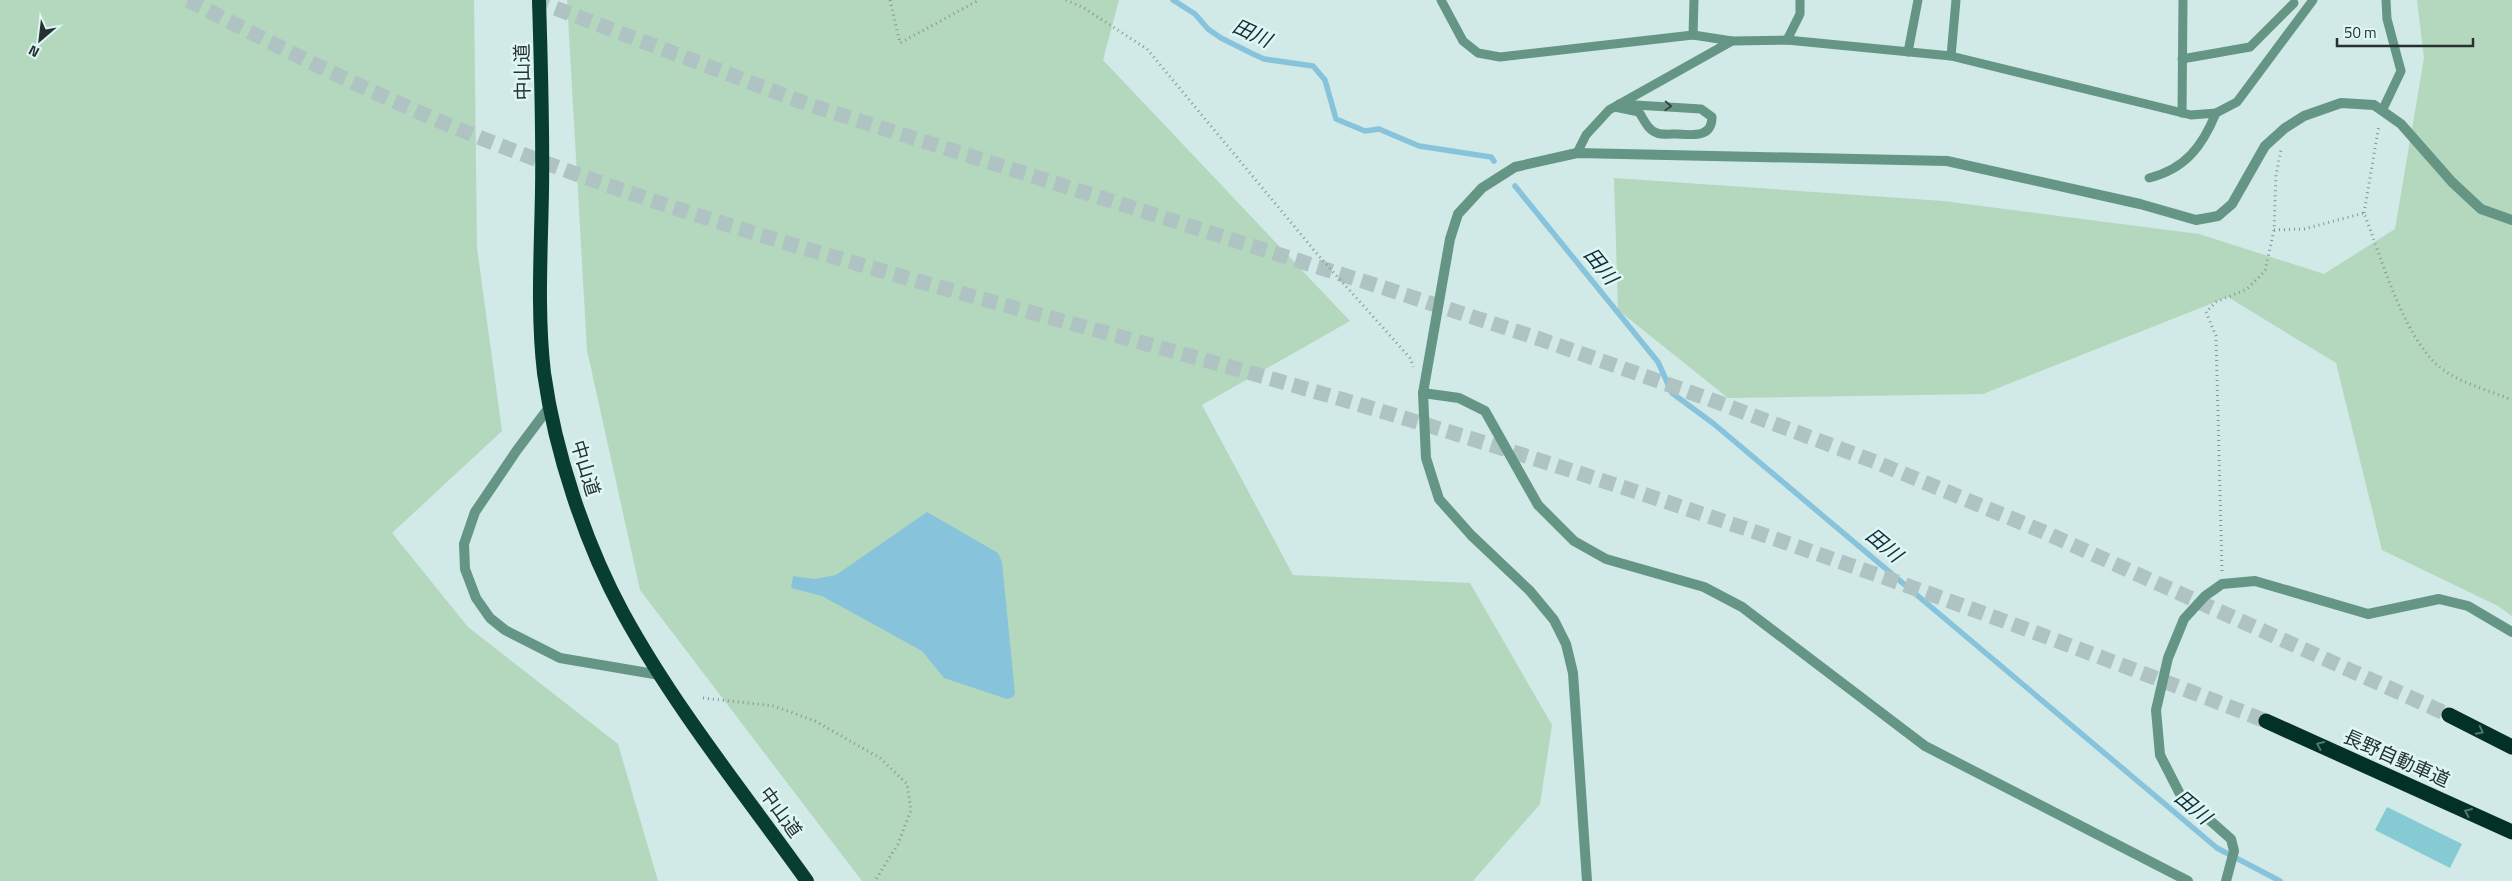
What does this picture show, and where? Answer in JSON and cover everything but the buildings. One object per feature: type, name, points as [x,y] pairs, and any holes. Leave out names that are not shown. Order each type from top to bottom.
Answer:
[{"type":"highway","name":"中山道","points":[[539,0],[542,76],[542,336],[550,406],[569,480],[600,564],[622,612],[660,675],[807,881]]},
{"type":"highway","points":[[2449,715],[2512,747]]},
{"type":"highway","name":"長野自動車道","points":[[2266,720],[2512,832]]},
{"type":"street","points":[[1587,881],[1573,673],[1566,644],[1554,620],[1530,591],[1471,535],[1439,499],[1426,458],[1422,393],[1450,239],[1458,214],[1482,188],[1515,167],[1577,153],[1947,161],[2140,204],[2196,220],[2218,216],[2232,204],[2265,146],[2285,128],[2304,116],[2341,103],[2374,105],[2401,124],[2452,182],[2481,209],[2512,220]]},
{"type":"street","points":[[1422,393],[1459,398],[1485,412],[1538,505],[1574,542],[1606,559],[1704,587],[1742,607],[1925,746],[2188,881]]},
{"type":"street","points":[[550,406],[516,450],[475,512],[464,544],[465,568],[476,598],[490,618],[505,630],[560,658],[660,675]]},
{"type":"street","points":[[2226,881],[2234,852],[2231,839],[2180,794],[2160,755],[2156,710],[2168,658],[2184,619],[2205,596],[2222,584],[2255,581],[2368,614],[2438,599],[2468,606],[2512,632]]},
{"type":"lane","points":[[1441,0],[1463,40],[1478,53],[1500,57],[1693,35],[1732,41],[1786,40],[1951,56],[2191,115],[2216,113],[2237,102],[2314,0]]},
{"type":"lane","points":[[1693,35],[1694,0]]},
{"type":"lane","points":[[1786,40],[1800,14],[1800,0]]},
{"type":"lane","points":[[1908,52],[1918,0]]},
{"type":"lane","points":[[1951,56],[1956,0]]},
{"type":"lane","points":[[2182,112],[2183,0]]},
{"type":"lane","points":[[2382,111],[2401,71],[2388,19],[2386,0]]},
{"type":"lane","points":[[2182,59],[2250,47],[2292,2],[2304,13]]},
{"type":"lane","points":[[1577,153],[1586,135],[1617,106],[1732,41]]},
{"type":"lane","points":[[1617,106],[1701,109],[1712,117],[1712,125],[1708,131],[1697,136],[1657,133],[1646,125],[1639,112],[1617,106]]},
{"type":"lane","points":[[2149,178],[2182,165],[2195,150],[2216,113]]},
{"type":"path","points":[[890,0],[900,43],[979,0]]},
{"type":"path","points":[[1066,0],[1084,8],[1147,50],[1318,255],[1411,359],[1422,393]]},
{"type":"path","points":[[2382,111],[2364,213],[2409,327],[2427,357],[2448,374],[2512,400]]},
{"type":"path","points":[[2222,584],[2216,336],[2206,312],[2216,302],[2247,289],[2265,271],[2274,230],[2276,175],[2285,128]]},
{"type":"path","points":[[2274,230],[2304,229],[2364,213]]},
{"type":"path","points":[[703,698],[774,706],[815,721],[880,758],[907,784],[911,810],[898,844],[875,881]]},
{"type":"green space","points":[[0,0],[474,0],[477,248],[502,431],[392,533],[468,627],[618,744],[658,881],[0,881]]},
{"type":"green space","points":[[567,0],[1119,0],[1103,60],[1350,321],[1202,405],[1293,575],[1470,583],[1552,725],[1540,804],[1473,881],[862,881],[640,590],[587,350]]},
{"type":"green space","points":[[2417,0],[2512,0],[2512,616],[2498,606],[2382,550],[2336,363],[2228,297],[1983,394],[1728,398],[1618,310],[1614,178],[1943,201],[2199,234],[2324,274],[2395,229],[2424,58]]},
{"type":"water","points":[[927,512],[998,553],[1002,562],[1015,694],[1013,697],[1007,699],[944,678],[922,651],[822,596],[791,588],[793,576],[814,579],[836,575]]},
{"type":"waterway","name":"田川","points":[[1173,0],[1195,14],[1208,29],[1221,38],[1251,53],[1264,59],[1313,66],[1325,80],[1336,119],[1365,131],[1379,129],[1419,146],[1491,157],[1494,161]]},
{"type":"waterway","name":"田川","points":[[1515,186],[1658,362],[1672,393],[1714,424],[2217,848],[2280,881]]},
{"type":"tunnel","points":[[188,0],[267,41],[427,116],[509,149],[603,183],[793,245],[1272,379],[1524,455],[1774,538],[1897,582],[2021,627],[2266,721]]},
{"type":"tunnel","points":[[534,0],[810,105],[1378,286],[1540,339],[1709,399],[1878,463],[2044,532],[2449,715]]}]
